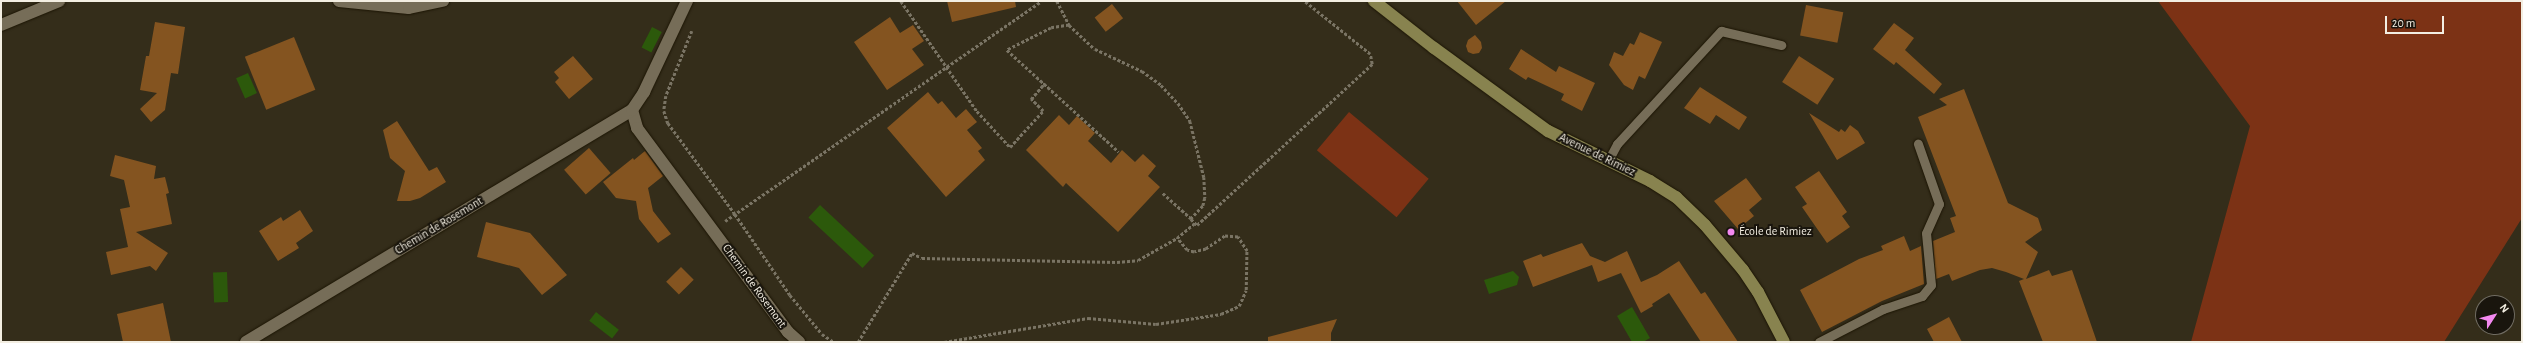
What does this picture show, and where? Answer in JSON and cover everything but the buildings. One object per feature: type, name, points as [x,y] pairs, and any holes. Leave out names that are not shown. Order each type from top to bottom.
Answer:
[{"type":"street","points":[[1,25],[59,1]]},
{"type":"street","points":[[338,1],[409,8],[443,1]]},
{"type":"street","name":"Chemin de Rosemont","points":[[246,342],[632,110],[644,92],[687,1]]},
{"type":"street","name":"Avenue de Rimiez","points":[[1374,1],[1434,48],[1548,131],[1650,180],[1676,197],[1705,225],[1743,270],[1761,297],[1784,342]]},
{"type":"street","name":"Chemin de Rosemont","points":[[632,110],[637,128],[788,332],[799,342]]},
{"type":"lane","points":[[1609,159],[1618,144],[1721,31],[1781,45]]},
{"type":"lane","points":[[1819,342],[1883,309],[1922,296],[1931,285],[1926,233],[1939,204],[1918,144]]},
{"type":"path","points":[[901,1],[977,111],[1010,147],[1043,111],[1031,99],[1045,83]]},
{"type":"path","points":[[735,214],[1041,1]]},
{"type":"path","points":[[1057,1],[1069,25],[1102,54],[1142,71],[1161,85],[1178,103],[1190,121],[1197,144],[1205,198],[1202,206],[1191,219]]},
{"type":"path","points":[[858,342],[912,253],[922,258],[1117,262],[1138,260],[1176,238],[1195,223],[1197,225],[1372,64],[1370,54],[1304,1]]},
{"type":"path","points":[[1069,25],[1051,28],[1007,50],[1119,152]]},
{"type":"path","points":[[693,30],[666,96],[664,111],[668,123],[735,214],[790,295],[822,334],[834,342]]},
{"type":"path","points":[[1161,192],[1195,223]]},
{"type":"path","points":[[944,342],[1088,318],[1156,324],[1221,314],[1238,306],[1246,290],[1247,251],[1238,237],[1225,236],[1206,249],[1194,252],[1187,250],[1176,238]]},
{"type":"shaded area","points":[[2158,1],[2522,1],[2522,218],[2444,342],[2191,342],[2250,126]]},
{"type":"shaded area","points":[[652,27],[662,32],[651,52],[642,47]]},
{"type":"shaded area","points":[[248,73],[257,93],[245,98],[236,78]]},
{"type":"shaded area","points":[[1349,112],[1429,179],[1397,217],[1317,150]]},
{"type":"shaded area","points":[[820,205],[874,255],[863,268],[808,217]]},
{"type":"shaded area","points":[[1513,271],[1519,277],[1517,285],[1489,294],[1484,280]]},
{"type":"shaded area","points":[[213,272],[227,272],[228,302],[214,302]]},
{"type":"shaded area","points":[[1632,307],[1650,338],[1643,342],[1632,342],[1617,316]]},
{"type":"shaded area","points":[[596,312],[619,330],[612,339],[589,321]]},
{"type":"place","name":"École de Rimiez","points":[[1731,232]]}]
